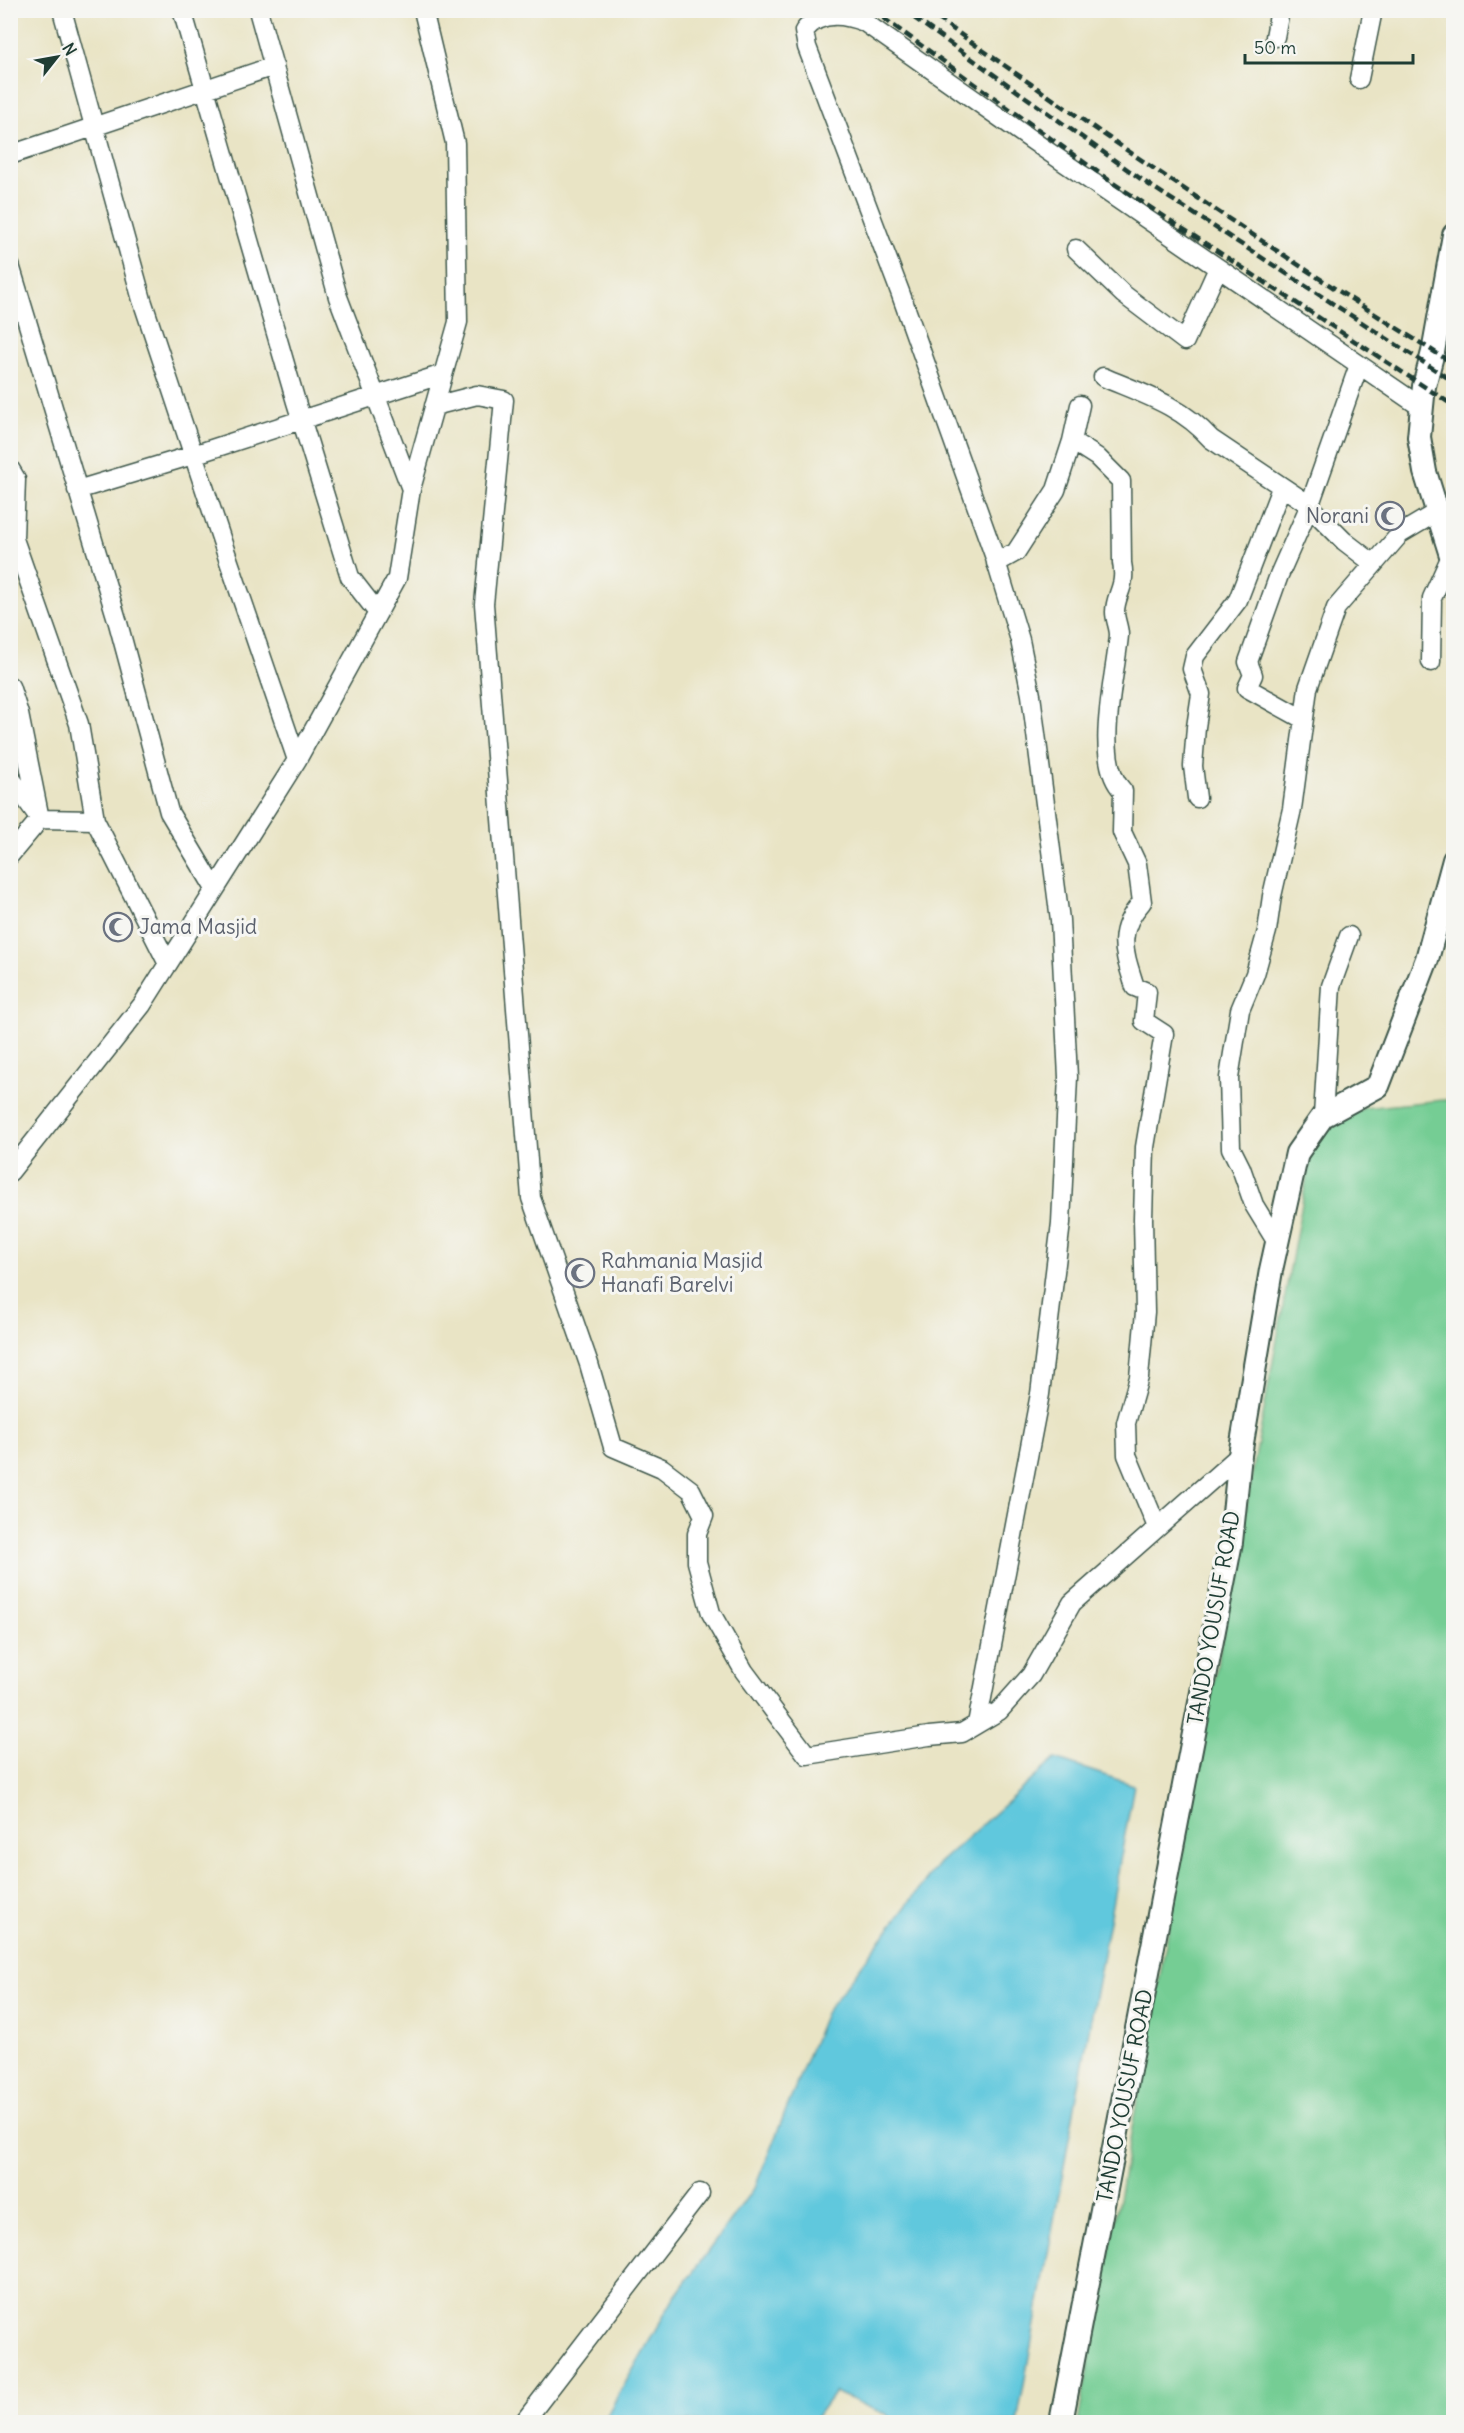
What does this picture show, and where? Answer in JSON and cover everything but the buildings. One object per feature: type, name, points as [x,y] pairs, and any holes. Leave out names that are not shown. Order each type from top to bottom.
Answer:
[{"type":"street","points":[[62,10],[142,300],[297,760]]},
{"type":"street","points":[[182,10],[350,576],[378,613]]},
{"type":"street","points":[[258,10],[338,297],[411,489]]},
{"type":"street","points":[[10,1172],[142,1005],[297,760],[397,578],[411,489],[458,322],[454,143],[423,10]]},
{"type":"street","points":[[1275,37],[1280,10]]},
{"type":"street","points":[[1359,80],[1373,10]]},
{"type":"street","points":[[977,1724],[1040,1394],[1061,1223],[1068,1077],[1060,920],[1031,695],[1020,640],[996,563],[900,292],[807,47],[804,31],[809,24],[828,16],[847,15],[864,22],[1421,407]]},
{"type":"street","points":[[10,155],[274,66]]},
{"type":"street","points":[[1431,662],[1432,598],[1452,561],[1444,522],[1425,472],[1419,437],[1421,407],[1454,235]]},
{"type":"street","points":[[1076,249],[1123,294],[1185,341],[1218,268]]},
{"type":"street","points":[[10,265],[118,623],[169,812],[216,890]]},
{"type":"street","points":[[1303,719],[1247,688],[1253,675],[1248,662],[1279,575],[1310,507],[1359,365]]},
{"type":"street","points":[[77,490],[194,455],[443,374]]},
{"type":"street","points":[[1103,377],[1173,406],[1201,427],[1211,439],[1310,507],[1344,542],[1374,564]]},
{"type":"street","points":[[434,406],[477,395],[504,400],[484,604],[493,741],[531,1198],[589,1364],[613,1447],[662,1468],[691,1491],[704,1516],[697,1534],[697,1562],[711,1613],[744,1671],[807,1755],[962,1733],[999,1711],[1031,1675],[1071,1602],[1240,1455]]},
{"type":"street","points":[[996,563],[1016,552],[1056,490],[1072,441],[1080,405]]},
{"type":"street","points":[[1072,441],[1097,457],[1121,481],[1122,563],[1125,576],[1115,612],[1119,632],[1106,734],[1113,782],[1123,791],[1122,831],[1137,864],[1142,902],[1129,916],[1124,936],[1125,956],[1135,987],[1147,992],[1144,1021],[1164,1035],[1145,1147],[1143,1219],[1145,1312],[1139,1377],[1126,1423],[1127,1455],[1157,1527]]},
{"type":"street","points":[[10,469],[16,479],[14,539],[79,724],[95,820],[168,964]]},
{"type":"street","points":[[1197,798],[1193,766],[1201,694],[1192,669],[1193,662],[1195,656],[1238,600],[1281,488]]},
{"type":"street","points":[[1276,1241],[1254,1205],[1241,1168],[1231,1149],[1229,1078],[1240,1010],[1255,974],[1267,931],[1272,896],[1292,809],[1308,688],[1336,608],[1400,534],[1444,522]]},
{"type":"street","points":[[10,686],[19,714],[40,819]]},
{"type":"street","points":[[10,777],[40,819]]},
{"type":"street","points":[[40,819],[95,820]]},
{"type":"street","points":[[10,855],[40,819]]},
{"type":"street","name":"TANDO YOUSUF ROAD","points":[[1061,2422],[1228,1553],[1240,1455],[1276,1241],[1297,1153],[1323,1116],[1378,1086],[1427,959],[1454,860]]},
{"type":"street","points":[[1323,1116],[1331,986],[1349,936]]},
{"type":"street","points":[[524,2422],[700,2193]]},
{"type":"green space","points":[[1453,1099],[1453,2422],[1078,2422],[1314,1138],[1363,1108]]},
{"type":"water","points":[[1055,1759],[1134,1785],[1017,2422],[888,2422],[888,2416],[835,2392],[813,2422],[603,2422],[674,2298],[756,2185],[825,2013],[939,1863]]},
{"type":"railway","points":[[872,10],[1113,183],[1454,406]]},
{"type":"railway","points":[[903,10],[1148,184],[1454,382]]},
{"type":"railway","points":[[926,10],[1187,191],[1454,364]]},
{"type":"place","name":"Norani","points":[[1390,516]]},
{"type":"place","name":"Jama Masjid","points":[[118,927]]},
{"type":"place","name":"Rahmania Masjid Hanafi Barelvi","points":[[580,1273]]}]
